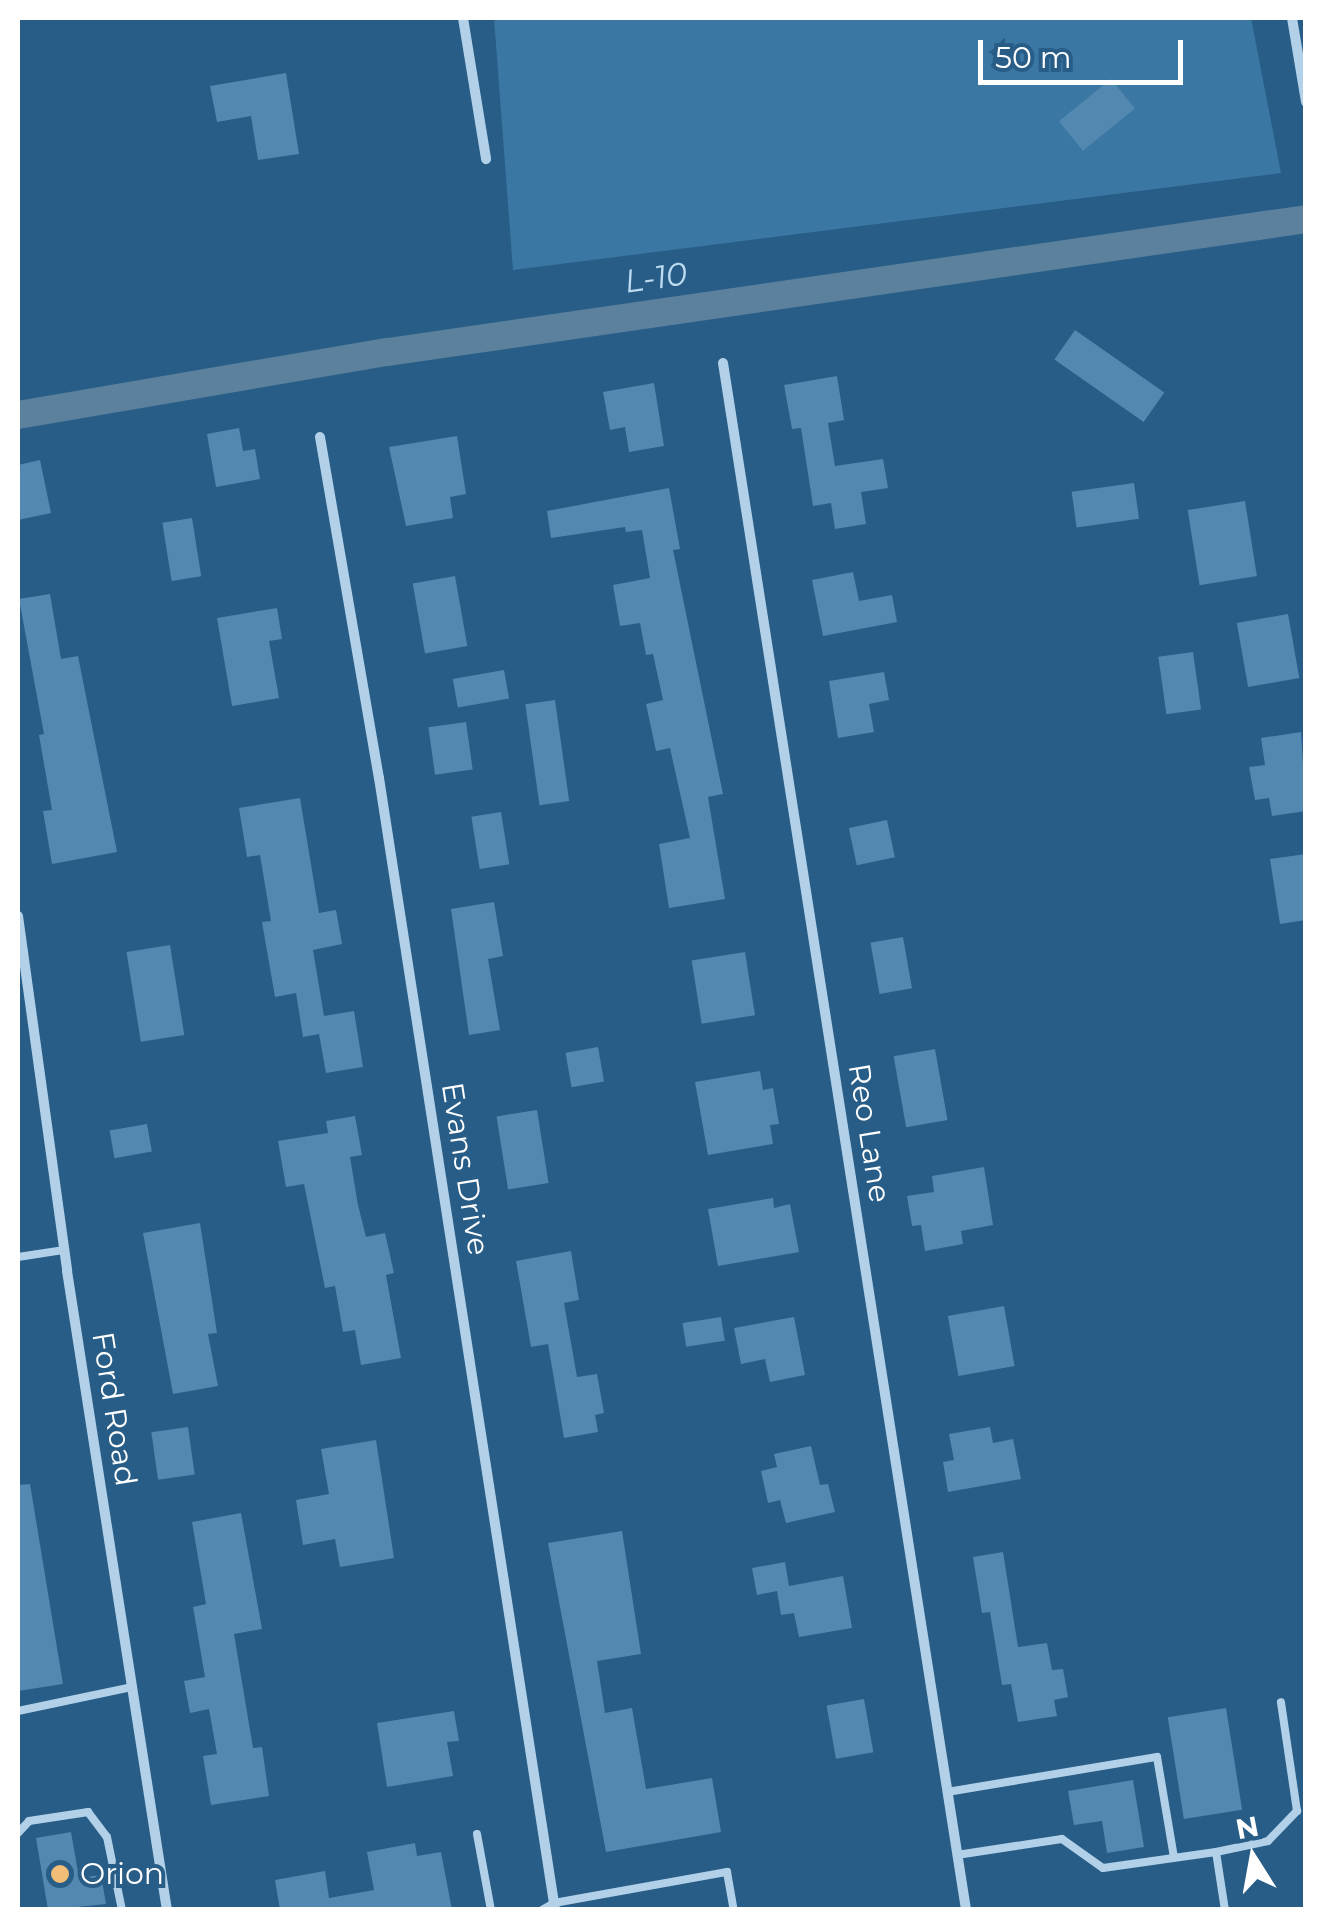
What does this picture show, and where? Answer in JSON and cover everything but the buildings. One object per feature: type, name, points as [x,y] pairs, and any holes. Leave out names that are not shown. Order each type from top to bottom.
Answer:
[{"type":"street","points":[[463,18],[486,160]]},
{"type":"street","points":[[1292,18],[1306,102]]},
{"type":"street","name":"Reo Lane","points":[[724,363],[966,1910]]},
{"type":"street","name":"Evans Drive","points":[[320,437],[379,778],[554,1906]]},
{"type":"street","name":"Ford Road","points":[[18,916],[64,1250],[167,1910]]},
{"type":"lane","points":[[18,1257],[64,1250]]},
{"type":"lane","points":[[18,1710],[132,1687]]},
{"type":"lane","points":[[957,1856],[1062,1839],[1103,1868],[1268,1841],[1301,1812],[1282,1702]]},
{"type":"lane","points":[[948,1792],[1158,1757],[1174,1858]]},
{"type":"lane","points":[[18,1833],[29,1822],[88,1812],[107,1837],[122,1910]]},
{"type":"lane","points":[[477,1834],[491,1910]]},
{"type":"lane","points":[[1216,1852],[1225,1910]]},
{"type":"lane","points":[[542,1910],[727,1872],[734,1910]]},
{"type":"shaded area","points":[[494,18],[1251,18],[1281,173],[513,270]]},
{"type":"waterway","name":"L-10","points":[[18,415],[388,352],[1306,219]]},
{"type":"place","name":"Orion","points":[[60,1874]]}]
